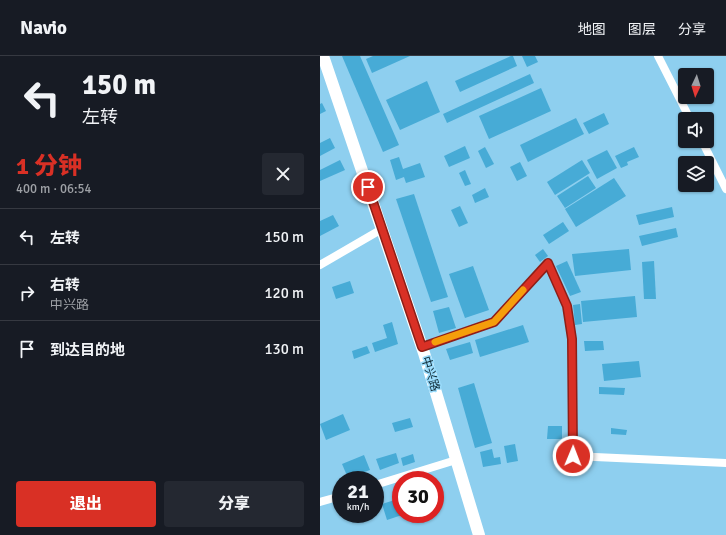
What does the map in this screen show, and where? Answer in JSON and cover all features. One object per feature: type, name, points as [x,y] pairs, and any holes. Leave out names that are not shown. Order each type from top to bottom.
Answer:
[{"type":"main road","name":"中兴路","points":[[324,56],[422,347],[479,535]]},
{"type":"street","points":[[658,56],[686,112]]},
{"type":"street","points":[[706,148],[726,189]]},
{"type":"street","points":[[320,265],[382,229]]},
{"type":"street","points":[[422,347],[494,322],[548,263],[567,306],[572,339],[573,456],[726,463]]},
{"type":"street","points":[[384,482],[456,460]]},
{"type":"street","points":[[320,502],[332,499]]},
{"type":"building","points":[[342,56],[360,56],[399,145],[383,152]]},
{"type":"building","points":[[373,56],[410,56],[372,73],[366,59]]},
{"type":"building","points":[[513,56],[517,66],[460,92],[455,81]]},
{"type":"building","points":[[522,56],[535,56],[538,62],[527,67]]},
{"type":"building","points":[[530,74],[534,83],[447,123],[443,114]]},
{"type":"building","points":[[427,81],[440,112],[400,130],[386,100]]},
{"type":"building","points":[[541,88],[551,111],[489,139],[479,116]]},
{"type":"building","points":[[322,103],[326,111],[320,114],[320,104]]},
{"type":"building","points":[[604,113],[609,124],[589,134],[583,123]]},
{"type":"building","points":[[576,118],[584,134],[528,162],[520,145]]},
{"type":"building","points":[[330,138],[335,148],[320,156],[320,143]]},
{"type":"building","points":[[465,146],[470,158],[449,167],[444,156]]},
{"type":"building","points":[[485,147],[494,164],[486,168],[478,151]]},
{"type":"building","points":[[634,147],[639,157],[627,162],[628,165],[621,168],[615,156]]},
{"type":"building","points":[[607,150],[617,168],[597,179],[587,160]]},
{"type":"building","points":[[399,157],[403,169],[420,163],[425,177],[406,183],[404,177],[396,180],[390,160]]},
{"type":"building","points":[[340,160],[345,170],[320,181],[320,170]]},
{"type":"building","points":[[582,160],[590,173],[555,195],[547,182]]},
{"type":"building","points":[[520,162],[527,176],[517,181],[510,167]]},
{"type":"building","points":[[465,170],[471,184],[465,186],[459,173]]},
{"type":"building","points":[[588,176],[596,188],[565,208],[557,196]]},
{"type":"building","points":[[614,178],[626,196],[576,227],[565,209]]},
{"type":"building","points":[[485,188],[489,197],[475,203],[472,195]]},
{"type":"building","points":[[414,194],[448,297],[431,302],[396,199]]},
{"type":"building","points":[[460,206],[468,223],[459,227],[451,210]]},
{"type":"building","points":[[672,207],[674,217],[639,225],[636,215]]},
{"type":"building","points":[[333,215],[339,226],[320,236],[320,221]]},
{"type":"building","points":[[563,222],[569,231],[549,244],[543,235]]},
{"type":"building","points":[[676,228],[678,237],[642,246],[639,236]]},
{"type":"building","points":[[543,249],[548,256],[540,262],[535,255]]},
{"type":"building","points":[[629,249],[631,270],[575,276],[572,254]]},
{"type":"building","points":[[567,261],[581,292],[570,296],[556,266]]},
{"type":"building","points":[[654,261],[656,299],[644,299],[642,262]]},
{"type":"building","points":[[473,266],[489,310],[465,318],[449,274]]},
{"type":"building","points":[[350,281],[354,293],[336,299],[332,287]]},
{"type":"building","points":[[635,296],[637,317],[583,322],[581,301]]},
{"type":"building","points":[[580,304],[582,324],[575,325],[573,305]]},
{"type":"building","points":[[449,307],[456,328],[439,333],[433,311]]},
{"type":"building","points":[[392,322],[398,344],[375,352],[372,343],[387,338],[383,325]]},
{"type":"building","points":[[523,325],[529,342],[480,357],[475,340]]},
{"type":"building","points":[[584,341],[603,341],[604,350],[585,351]]},
{"type":"building","points":[[470,342],[473,353],[450,360],[446,349]]},
{"type":"building","points":[[367,346],[370,353],[354,359],[352,351]]},
{"type":"building","points":[[639,361],[641,377],[604,381],[602,364]]},
{"type":"building","points":[[474,383],[492,443],[475,448],[458,388]]},
{"type":"building","points":[[599,387],[625,388],[624,395],[599,394]]},
{"type":"building","points":[[343,414],[350,430],[326,440],[320,424]]},
{"type":"building","points":[[410,418],[413,427],[395,432],[392,423]]},
{"type":"building","points":[[548,426],[562,426],[562,439],[547,439]]},
{"type":"building","points":[[611,428],[627,430],[626,435],[611,434]]},
{"type":"building","points":[[515,444],[518,461],[507,463],[504,446]]},
{"type":"building","points":[[492,449],[494,458],[500,457],[501,464],[483,467],[480,452]]},
{"type":"building","points":[[396,453],[399,463],[380,470],[376,459]]},
{"type":"building","points":[[413,454],[415,462],[403,466],[401,458]]},
{"type":"building","points":[[364,455],[370,470],[345,471],[342,464]]},
{"type":"building","points":[[392,501],[392,518],[387,520],[384,510],[384,503]]},
{"type":"slow traffic","points":[[435,342],[494,322],[523,290]]},
{"type":"route","points":[[368,187],[422,347],[494,322],[548,263],[567,306],[572,339],[574,415],[573,456]]}]
